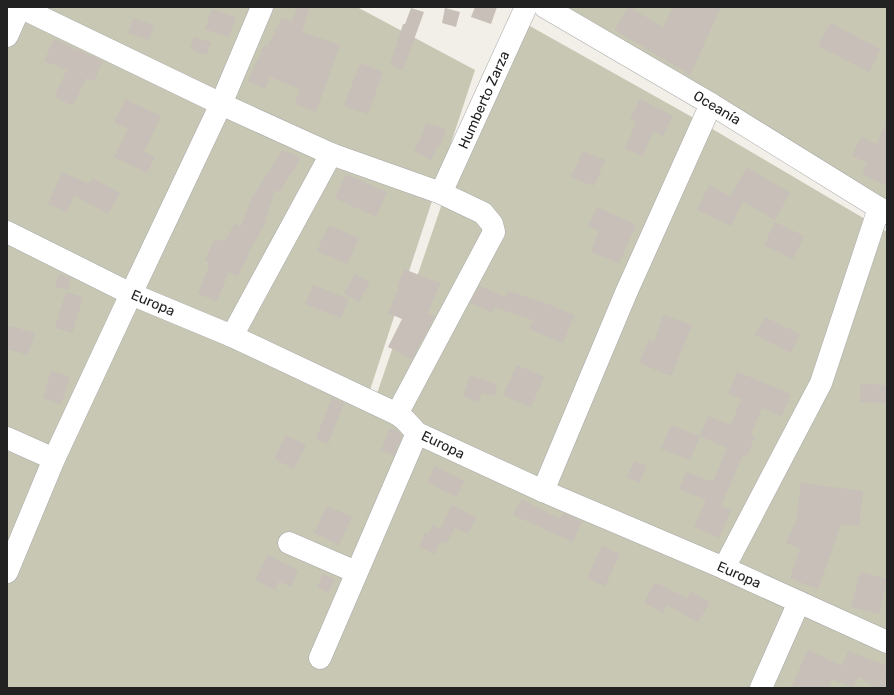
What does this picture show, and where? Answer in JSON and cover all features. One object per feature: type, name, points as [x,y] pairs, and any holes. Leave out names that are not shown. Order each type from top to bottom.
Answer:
[{"type":"street","points":[[7,36],[20,7],[221,104],[331,154],[441,193],[483,213],[492,224],[494,232],[397,414]]},
{"type":"street","points":[[7,572],[54,459],[221,104],[262,7]]},
{"type":"street","name":"Humberto Zarza","points":[[441,193],[526,7]]},
{"type":"street","name":"Oceanía","points":[[545,7],[711,104],[883,210]]},
{"type":"street","points":[[543,491],[626,294],[711,104]]},
{"type":"street","points":[[232,336],[331,154]]},
{"type":"street","points":[[724,568],[821,383],[883,210]]},
{"type":"street","name":"Europa","points":[[7,232],[131,294],[232,336],[397,414],[417,433],[543,491],[724,568],[887,642]]},
{"type":"street","points":[[320,658],[417,433]]},
{"type":"street","points":[[7,438],[54,459]]},
{"type":"street","points":[[288,543],[356,572]]},
{"type":"street","points":[[761,688],[799,602]]},
{"type":"shaded area","points":[[7,7],[357,7],[475,70],[370,390],[7,225]]},
{"type":"shaded area","points":[[537,7],[887,7],[887,206]]},
{"type":"shaded area","points":[[512,16],[692,117],[887,232],[887,688],[7,688],[7,243],[371,411],[482,87]]},
{"type":"building","points":[[297,7],[310,7],[302,32],[340,45],[316,112],[295,104],[300,89],[270,77],[265,89],[248,81],[264,45],[267,47],[282,18],[292,22]]},
{"type":"building","points":[[475,7],[497,7],[491,24],[471,17]]},
{"type":"building","points":[[628,7],[663,28],[673,7],[721,7],[690,75],[615,30]]},
{"type":"building","points":[[411,8],[424,12],[403,70],[390,65],[403,24],[405,24]]},
{"type":"building","points":[[445,8],[460,12],[456,27],[442,23]]},
{"type":"building","points":[[212,9],[236,17],[229,37],[205,29]]},
{"type":"building","points":[[133,18],[154,25],[149,40],[128,33]]},
{"type":"building","points":[[830,23],[881,49],[869,72],[818,46]]},
{"type":"building","points":[[194,37],[211,43],[207,55],[190,49]]},
{"type":"building","points":[[54,39],[103,61],[94,81],[86,78],[73,106],[54,97],[67,70],[44,61]]},
{"type":"building","points":[[360,63],[383,72],[368,114],[344,106]]},
{"type":"building","points":[[125,99],[161,116],[144,152],[155,157],[147,173],[114,157],[128,129],[114,123]]},
{"type":"building","points":[[640,99],[673,116],[663,136],[653,131],[643,156],[625,149],[636,122],[630,119]]},
{"type":"building","points":[[887,121],[887,186],[862,174],[868,163],[852,156],[861,137],[877,144]]},
{"type":"building","points":[[426,123],[446,129],[440,146],[438,146],[431,160],[414,151]]},
{"type":"building","points":[[282,150],[300,157],[295,170],[293,170],[280,192],[275,190],[263,228],[248,253],[249,254],[238,276],[229,272],[217,301],[198,294],[210,263],[205,260],[215,238],[224,242],[235,223],[241,227],[253,194],[254,195]]},
{"type":"building","points":[[583,151],[605,160],[594,186],[571,177]]},
{"type":"building","points":[[747,167],[790,193],[775,220],[743,201],[731,226],[697,210],[709,185],[731,196]]},
{"type":"building","points":[[62,172],[89,184],[93,178],[120,193],[108,214],[74,195],[67,212],[48,204]]},
{"type":"building","points":[[346,174],[387,192],[376,217],[335,198]]},
{"type":"building","points":[[597,207],[636,225],[619,263],[591,252],[599,231],[588,226]]},
{"type":"building","points":[[775,222],[804,236],[793,259],[764,245]]},
{"type":"building","points":[[329,225],[359,238],[347,264],[317,251]]},
{"type":"building","points":[[404,269],[440,283],[428,313],[435,316],[412,359],[388,347],[402,319],[388,313],[399,288],[397,287]]},
{"type":"building","points":[[59,274],[71,278],[68,290],[55,287]]},
{"type":"building","points":[[355,274],[370,282],[359,302],[344,294]]},
{"type":"building","points":[[313,285],[349,299],[341,318],[305,304]]},
{"type":"building","points":[[479,286],[506,297],[508,291],[545,303],[574,315],[563,343],[529,329],[533,320],[494,307],[492,312],[470,303]]},
{"type":"building","points":[[66,292],[83,297],[72,333],[55,328]]},
{"type":"building","points":[[663,315],[692,325],[671,376],[639,363],[649,340],[654,342]]},
{"type":"building","points":[[765,317],[800,334],[791,353],[755,335]]},
{"type":"building","points":[[10,326],[35,333],[28,355],[7,349],[7,336]]},
{"type":"building","points":[[517,365],[544,377],[531,407],[503,395]]},
{"type":"building","points":[[51,371],[70,377],[61,404],[43,398]]},
{"type":"building","points":[[737,372],[791,394],[782,416],[762,408],[751,434],[755,436],[747,456],[743,455],[721,506],[731,510],[719,538],[694,527],[706,500],[679,489],[686,472],[713,482],[727,448],[700,436],[708,416],[731,425],[741,399],[728,394]]},
{"type":"building","points":[[470,375],[497,384],[495,396],[482,393],[479,402],[463,396]]},
{"type":"building","points":[[860,384],[887,385],[887,403],[860,402]]},
{"type":"building","points":[[332,397],[344,403],[328,444],[316,439]]},
{"type":"building","points":[[671,425],[700,436],[690,460],[661,449]]},
{"type":"building","points":[[390,428],[398,431],[402,436],[394,456],[381,450]]},
{"type":"building","points":[[286,435],[306,445],[294,469],[274,459]]},
{"type":"building","points":[[635,461],[647,466],[639,483],[627,477]]},
{"type":"building","points":[[435,466],[465,481],[456,497],[427,482]]},
{"type":"building","points":[[801,483],[863,491],[859,526],[841,524],[818,589],[790,578],[800,549],[786,543],[796,521]]},
{"type":"building","points":[[521,499],[560,519],[563,513],[582,521],[573,542],[513,515]]},
{"type":"building","points":[[452,505],[476,517],[468,534],[455,528],[446,544],[440,541],[435,554],[419,547],[425,533],[428,534],[433,525],[440,529]]},
{"type":"building","points":[[327,506],[352,517],[339,545],[314,533]]},
{"type":"building","points":[[602,546],[620,554],[605,586],[587,578]]},
{"type":"building","points":[[268,555],[298,570],[291,587],[279,581],[275,590],[255,580]]},
{"type":"building","points":[[860,572],[887,579],[879,614],[851,607]]},
{"type":"building","points":[[323,574],[335,579],[328,593],[317,588]]},
{"type":"building","points":[[655,582],[687,598],[691,591],[710,602],[698,622],[667,605],[663,613],[644,603]]},
{"type":"building","points":[[808,650],[842,666],[848,651],[887,666],[887,688],[876,688],[858,677],[853,688],[832,680],[828,688],[791,688]]}]
